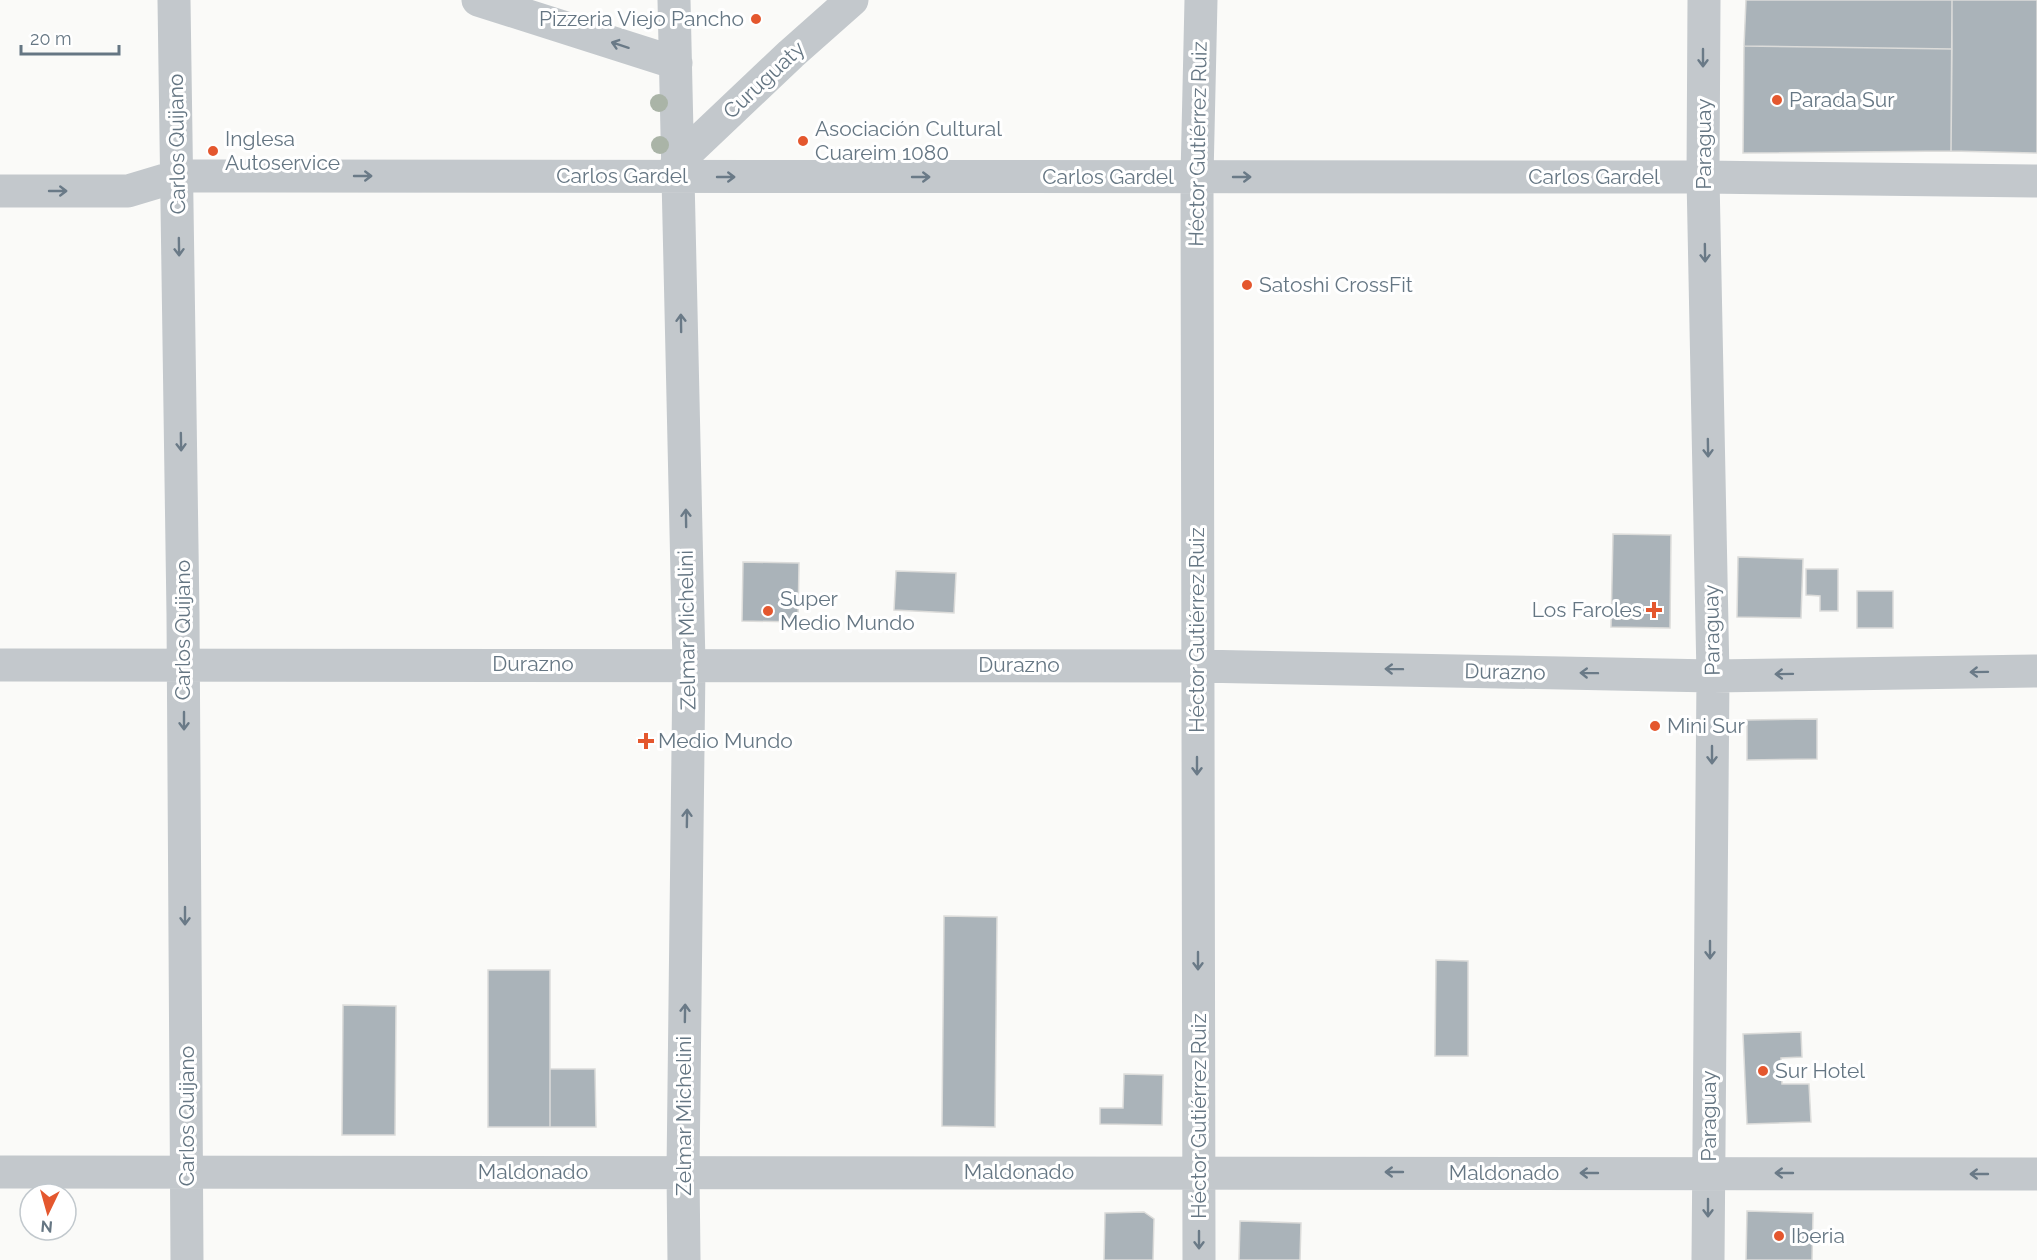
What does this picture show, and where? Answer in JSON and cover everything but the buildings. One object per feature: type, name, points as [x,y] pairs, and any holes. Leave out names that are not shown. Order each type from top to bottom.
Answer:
[{"type":"street","name":"Carlos Quijano","points":[[174,0],[184,664],[187,1260]]},
{"type":"street","points":[[478,0],[676,63]]},
{"type":"street","name":"Zelmar Michelini","points":[[674,0],[689,664],[684,1260]]},
{"type":"street","name":"Curuguaty","points":[[677,170],[791,54],[852,0]]},
{"type":"street","name":"Héctor Gutiérrez Ruiz","points":[[1199,1260],[1197,177],[1201,0]]},
{"type":"street","name":"Paraguay","points":[[1704,0],[1703,177],[1713,675],[1708,1260]]},
{"type":"street","name":"Carlos Gardel","points":[[0,191],[128,191],[178,176],[677,170],[1197,177],[1703,177],[2037,181]]},
{"type":"street","name":"Durazno","points":[[0,665],[1197,666],[1713,675],[2037,671]]},
{"type":"street","name":"Maldonado","points":[[0,1172],[2037,1174]]},
{"type":"place","name":"Pizzeria Viejo Pancho","points":[[756,19]]},
{"type":"place","name":"Parada Sur","points":[[1777,100]]},
{"type":"place","name":"Asociación Cultural Cuareim 1080","points":[[803,141]]},
{"type":"place","name":"Inglesa Autoservice","points":[[213,151]]},
{"type":"place","name":"Satoshi CrossFit","points":[[1247,285]]},
{"type":"place","name":"Los Faroles","points":[[1654,610]]},
{"type":"place","name":"Super Medio Mundo","points":[[768,611]]},
{"type":"place","name":"Mini Sur","points":[[1655,726]]},
{"type":"place","name":"Medio Mundo","points":[[646,741]]},
{"type":"place","name":"Sur Hotel","points":[[1763,1071]]},
{"type":"place","name":"Iberia","points":[[1779,1236]]}]
